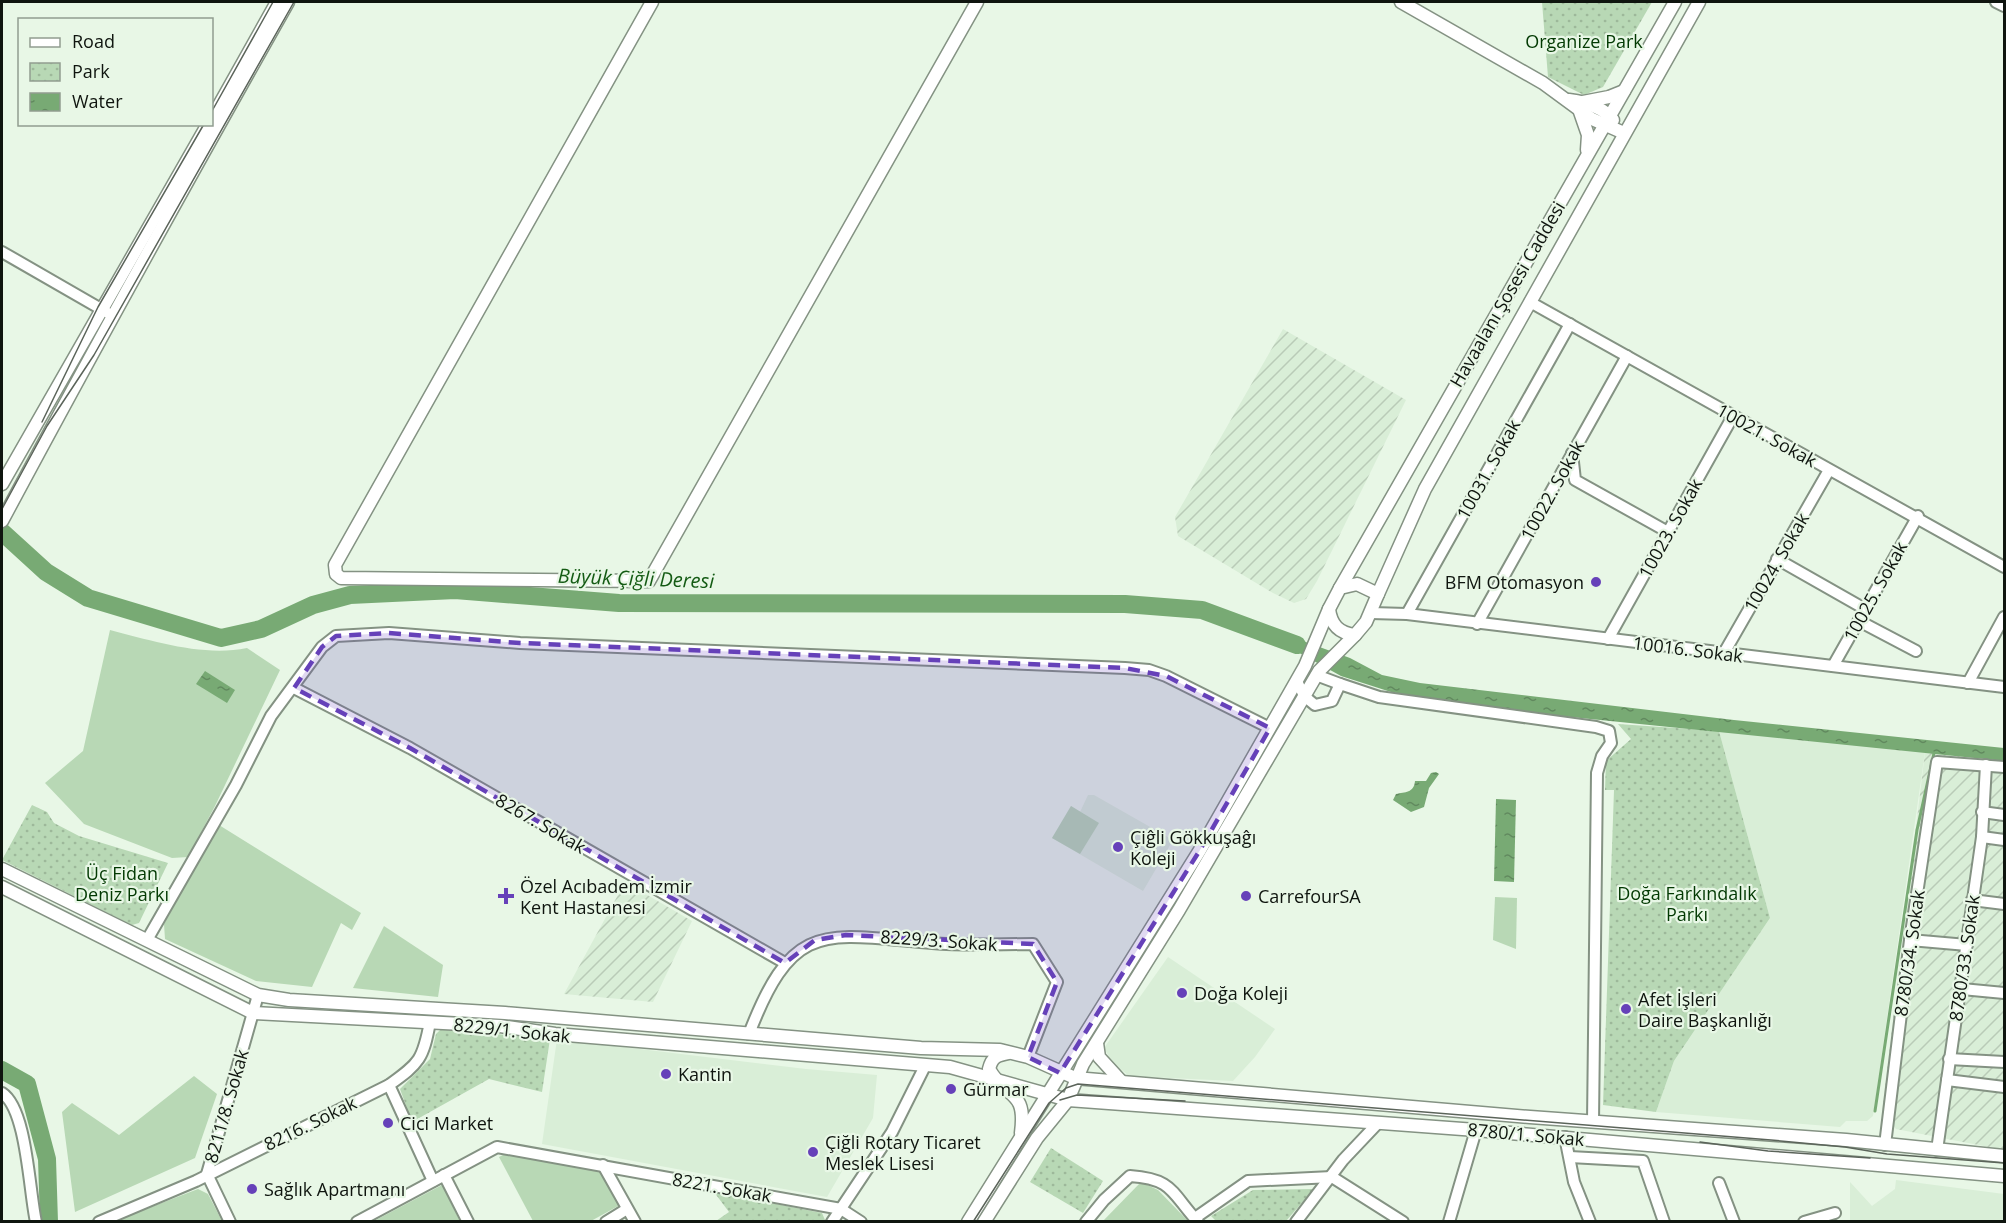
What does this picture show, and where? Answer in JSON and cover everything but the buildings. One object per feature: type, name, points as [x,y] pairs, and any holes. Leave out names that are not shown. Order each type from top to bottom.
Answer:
[{"type":"street","points":[[213,116],[277,2]]},
{"type":"street","points":[[2,484],[107,313],[288,2]]},
{"type":"street","points":[[652,2],[335,565],[336,574],[341,578],[649,581],[977,2]]},
{"type":"street","points":[[1401,2],[1624,133]]},
{"type":"street","name":"Havaalanı Şosesi Caddesi","points":[[1340,588],[1675,2]]},
{"type":"street","name":"Havaalanı Şosesi Caddesi","points":[[1377,594],[1425,489],[1699,2]]},
{"type":"street","points":[[1996,2],[2004,6]]},
{"type":"street","points":[[1581,106],[1624,91]]},
{"type":"street","points":[[1581,106],[1588,135],[1586,155]]},
{"type":"street","points":[[3,519],[46,442],[107,313],[207,126]]},
{"type":"street","points":[[2,252],[107,313]]},
{"type":"street","name":"10021. Sokak","points":[[1530,302],[1828,470],[1918,516],[2004,567]]},
{"type":"street","name":"10031. Sokak","points":[[1407,614],[1570,324]]},
{"type":"street","name":"10022. Sokak","points":[[1477,624],[1627,356]]},
{"type":"street","name":"10023. Sokak","points":[[1608,639],[1733,416]]},
{"type":"street","points":[[1572,453],[1575,480],[1668,532]]},
{"type":"street","name":"10024. Sokak","points":[[1724,653],[1828,470]]},
{"type":"street","name":"10025. Sokak","points":[[1833,666],[1918,516]]},
{"type":"street","points":[[1777,560],[1865,609]]},
{"type":"street","points":[[968,1221],[1200,850],[1297,681],[1340,588],[1357,584],[1377,594],[1371,613],[1355,635],[1317,673],[1116,1013],[1075,1078],[1068,1100],[1037,1138],[984,1221]]},
{"type":"street","points":[[1329,609],[1334,624],[1347,634],[1355,635]]},
{"type":"street","name":"10016. Sokak","points":[[1371,613],[1407,614],[2004,687]]},
{"type":"street","points":[[1968,683],[2004,616]]},
{"type":"street","points":[[1859,621],[1916,651]]},
{"type":"street","points":[[147,940],[236,785],[271,716],[294,688],[322,647],[336,636],[389,633],[520,643],[1130,668],[1166,676],[1270,728]]},
{"type":"street","points":[[1317,673],[1340,684],[1379,697],[1596,727],[1609,731],[1611,743],[1602,756],[1597,773],[1593,1122]]},
{"type":"street","points":[[1297,681],[1304,696],[1315,705],[1332,701],[1340,684]]},
{"type":"street","name":"8267. Sokak","points":[[294,688],[410,748],[785,963]]},
{"type":"street","name":"8780/34. Sokak","points":[[1880,1145],[1937,762],[1986,765]]},
{"type":"street","points":[[1986,765],[2004,767]]},
{"type":"street","name":"8780/33. Sokak","points":[[1938,1150],[1982,837],[1986,765]]},
{"type":"street","points":[[1982,812],[2004,815]]},
{"type":"street","points":[[1982,837],[2004,840]]},
{"type":"street","name":"8229/1. Sokak","points":[[2,869],[258,995],[289,1000],[505,1013],[921,1048],[970,1048],[1028,1057],[1075,1078],[1880,1145]]},
{"type":"street","name":"8229/1. Sokak","points":[[2,887],[253,1013],[430,1022],[950,1067],[1048,1093]]},
{"type":"street","points":[[1972,900],[2004,904]]},
{"type":"street","name":"8229/3. Sokak","points":[[785,963],[815,940],[846,935],[932,943],[1033,944],[1057,982],[1028,1057]]},
{"type":"street","points":[[1910,940],[1967,945]]},
{"type":"street","points":[[749,1034],[763,998],[785,963]]},
{"type":"street","points":[[1962,989],[2004,993]]},
{"type":"street","name":"8211/8. Sokak","points":[[99,1221],[196,1181],[207,1174],[258,995]]},
{"type":"street","name":"8216. Sokak","points":[[207,1174],[389,1084],[414,1067],[424,1051],[430,1022]]},
{"type":"street","points":[[1097,1043],[1099,1057],[1121,1081]]},
{"type":"street","points":[[1010,1053],[997,1055],[991,1061],[989,1069],[994,1078],[1016,1097],[1024,1112],[1020,1139]]},
{"type":"street","points":[[1949,1059],[2004,1062]]},
{"type":"street","points":[[832,1221],[892,1132],[925,1066]]},
{"type":"street","points":[[1947,1080],[2004,1087]]},
{"type":"street","points":[[389,1084],[433,1181]]},
{"type":"street","points":[[2,1093],[10,1099],[23,1136],[36,1221]]},
{"type":"street","name":"8780/1. Sokak","points":[[1048,1093],[1068,1100],[1565,1137],[2004,1176]]},
{"type":"street","points":[[1296,1221],[1343,1160],[1378,1123]]},
{"type":"street","points":[[1449,1221],[1476,1130]]},
{"type":"street","points":[[1565,1137],[1574,1182],[1590,1221]]},
{"type":"street","points":[[1872,1165],[1880,1145],[2004,1156]]},
{"type":"street","name":"8221. Sokak","points":[[357,1221],[497,1147],[841,1209]]},
{"type":"street","points":[[1570,1157],[1643,1161],[1664,1221]]},
{"type":"street","points":[[603,1165],[635,1221]]},
{"type":"street","points":[[207,1174],[230,1221]]},
{"type":"street","points":[[444,1175],[468,1221]]},
{"type":"street","points":[[1086,1221],[1130,1176],[1153,1178],[1173,1190],[1196,1220],[1248,1181],[1332,1177],[1403,1221]]},
{"type":"street","points":[[1719,1183],[1734,1221]]},
{"type":"street","points":[[606,1221],[627,1209]]},
{"type":"street","points":[[841,1209],[861,1221]]},
{"type":"street","points":[[1804,1221],[1835,1213]]},
{"type":"highlighted area","points":[[389,633],[520,643],[1125,668],[1166,676],[1270,728],[1200,850],[1060,1073],[1028,1057],[1057,982],[1033,944],[846,935],[815,940],[785,963],[410,748],[294,688],[322,647],[336,636]]},
{"type":"shaded area","points":[[1283,329],[1406,400],[1317,581],[1306,599],[1294,603],[1273,593],[1178,536],[1175,517]]},
{"type":"shaded area","points":[[1719,731],[1925,752],[1873,1116],[1867,1121],[1846,1121],[1840,1127],[1656,1112],[1674,1061],[1770,918]]},
{"type":"shaded area","points":[[1925,752],[2004,761],[2004,1150],[1896,1129],[1882,1111]]},
{"type":"shaded area","name":"Çiĝli Gökkuşaĝı Koleji","points":[[1088,795],[1094,795],[1173,840],[1143,891],[1052,838],[1071,806],[1080,812]]},
{"type":"shaded area","points":[[625,882],[692,921],[653,1002],[564,994]]},
{"type":"shaded area","name":"Doğa Koleji","points":[[1168,957],[1275,1029],[1255,1057],[1233,1081],[1129,1076],[1112,1062],[1104,1048]]},
{"type":"shaded area","points":[[557,1039],[806,1069],[877,1075],[873,1118],[827,1197],[542,1144]]},
{"type":"shaded area","points":[[1896,1180],[2004,1194],[2004,1221],[1850,1222],[1850,1182],[1872,1206],[1895,1189]]},
{"type":"green space","name":"Organize Park","points":[[1542,2],[1652,2],[1603,87],[1584,95],[1548,77]]},
{"type":"green space","points":[[110,630],[196,649],[213,651],[247,648],[280,670],[188,857],[172,858],[84,824],[45,783],[83,751]]},
{"type":"green space","name":"Doğa Farkındalık Parkı","points":[[1618,724],[1719,731],[1770,918],[1674,1061],[1656,1112],[1603,1105],[1614,790],[1605,790],[1606,761],[1631,739]]},
{"type":"green space","name":"Üç Fidan Deniz Parkı","points":[[32,805],[47,812],[54,823],[79,836],[168,863],[139,923],[132,925],[2,860]]},
{"type":"green space","points":[[1071,806],[1099,823],[1080,854],[1052,838]]},
{"type":"green space","points":[[219,825],[361,913],[352,930],[341,923],[312,987],[256,981],[165,939],[164,924]]},
{"type":"green space","points":[[1495,897],[1517,898],[1516,949],[1493,940]]},
{"type":"green space","points":[[384,926],[443,965],[438,997],[353,988]]},
{"type":"green space","points":[[441,1029],[550,1039],[542,1092],[489,1079],[412,1122],[400,1089],[430,1059],[436,1034]]},
{"type":"green space","points":[[194,1076],[217,1094],[195,1158],[75,1212],[62,1112],[72,1103],[119,1135]]},
{"type":"green space","points":[[1051,1148],[1103,1181],[1083,1213],[1030,1182]]},
{"type":"green space","points":[[507,1153],[600,1168],[620,1205],[591,1221],[533,1221],[499,1157]]},
{"type":"green space","points":[[1141,1182],[1158,1190],[1188,1221],[1102,1222]]},
{"type":"green space","points":[[442,1185],[460,1221],[374,1221]]},
{"type":"green space","points":[[198,1189],[208,1194],[222,1221],[115,1221]]},
{"type":"green space","points":[[1314,1189],[1286,1221],[1216,1221],[1211,1216],[1253,1190]]},
{"type":"green space","points":[[714,1192],[822,1213],[825,1220],[716,1221],[729,1212]]},
{"type":"water","points":[[1300,640],[1350,658],[1382,675],[1420,683],[1734,720],[2004,748],[2004,761],[1483,708],[1391,692],[1341,676],[1294,650]]},
{"type":"water","points":[[205,671],[235,690],[227,703],[196,684]]},
{"type":"water","points":[[1431,773],[1439,774],[1429,788],[1424,807],[1411,812],[1393,800],[1396,794],[1411,790],[1415,781],[1426,781]]},
{"type":"water","points":[[1496,799],[1516,800],[1514,882],[1494,881]]},
{"type":"waterway","name":"Büyük Çiğli Deresi","points":[[2,532],[46,572],[88,598],[221,638],[261,629],[313,605],[350,595],[455,590],[619,603],[1125,604],[1202,610],[1297,645]]},
{"type":"waterway","points":[[1875,1111],[1917,830],[1934,753]]},
{"type":"waterway","name":"Büyük Çiğli Deresi","points":[[2,1070],[27,1084],[47,1159],[49,1222]]},
{"type":"tram line","points":[[213,109],[273,2]]},
{"type":"tram line","points":[[2,509],[47,426],[94,355],[294,2]]},
{"type":"tram line","points":[[42,422],[98,307],[203,126]]},
{"type":"tram line","points":[[973,1222],[1049,1103],[1066,1088],[1078,1084],[1771,1140],[1845,1147],[1887,1154],[2004,1163]]},
{"type":"tram line","points":[[1060,1100],[1077,1095],[1185,1101]]},
{"type":"tram line","points":[[1700,1142],[1768,1151],[1870,1158]]},
{"type":"place","name":"BFM Otomasyon","points":[[1596,582]]},
{"type":"place","name":"Çiĝli Gökkuşaĝı Koleji","points":[[1118,847]]},
{"type":"place","name":"Özel Acıbadem İzmir Kent Hastanesi","points":[[506,896]]},
{"type":"place","name":"CarrefourSA","points":[[1246,896]]},
{"type":"place","name":"Doğa Koleji","points":[[1182,993]]},
{"type":"place","name":"Afet İşleri Daire Başkanlığı","points":[[1626,1009]]},
{"type":"place","name":"Kantin","points":[[666,1074]]},
{"type":"place","name":"Gürmar","points":[[951,1089]]},
{"type":"place","name":"Cici Market","points":[[388,1123]]},
{"type":"place","name":"Çiğli Rotary Ticaret Meslek Lisesi","points":[[813,1152]]},
{"type":"place","name":"Sağlık Apartmanı","points":[[252,1189]]}]
